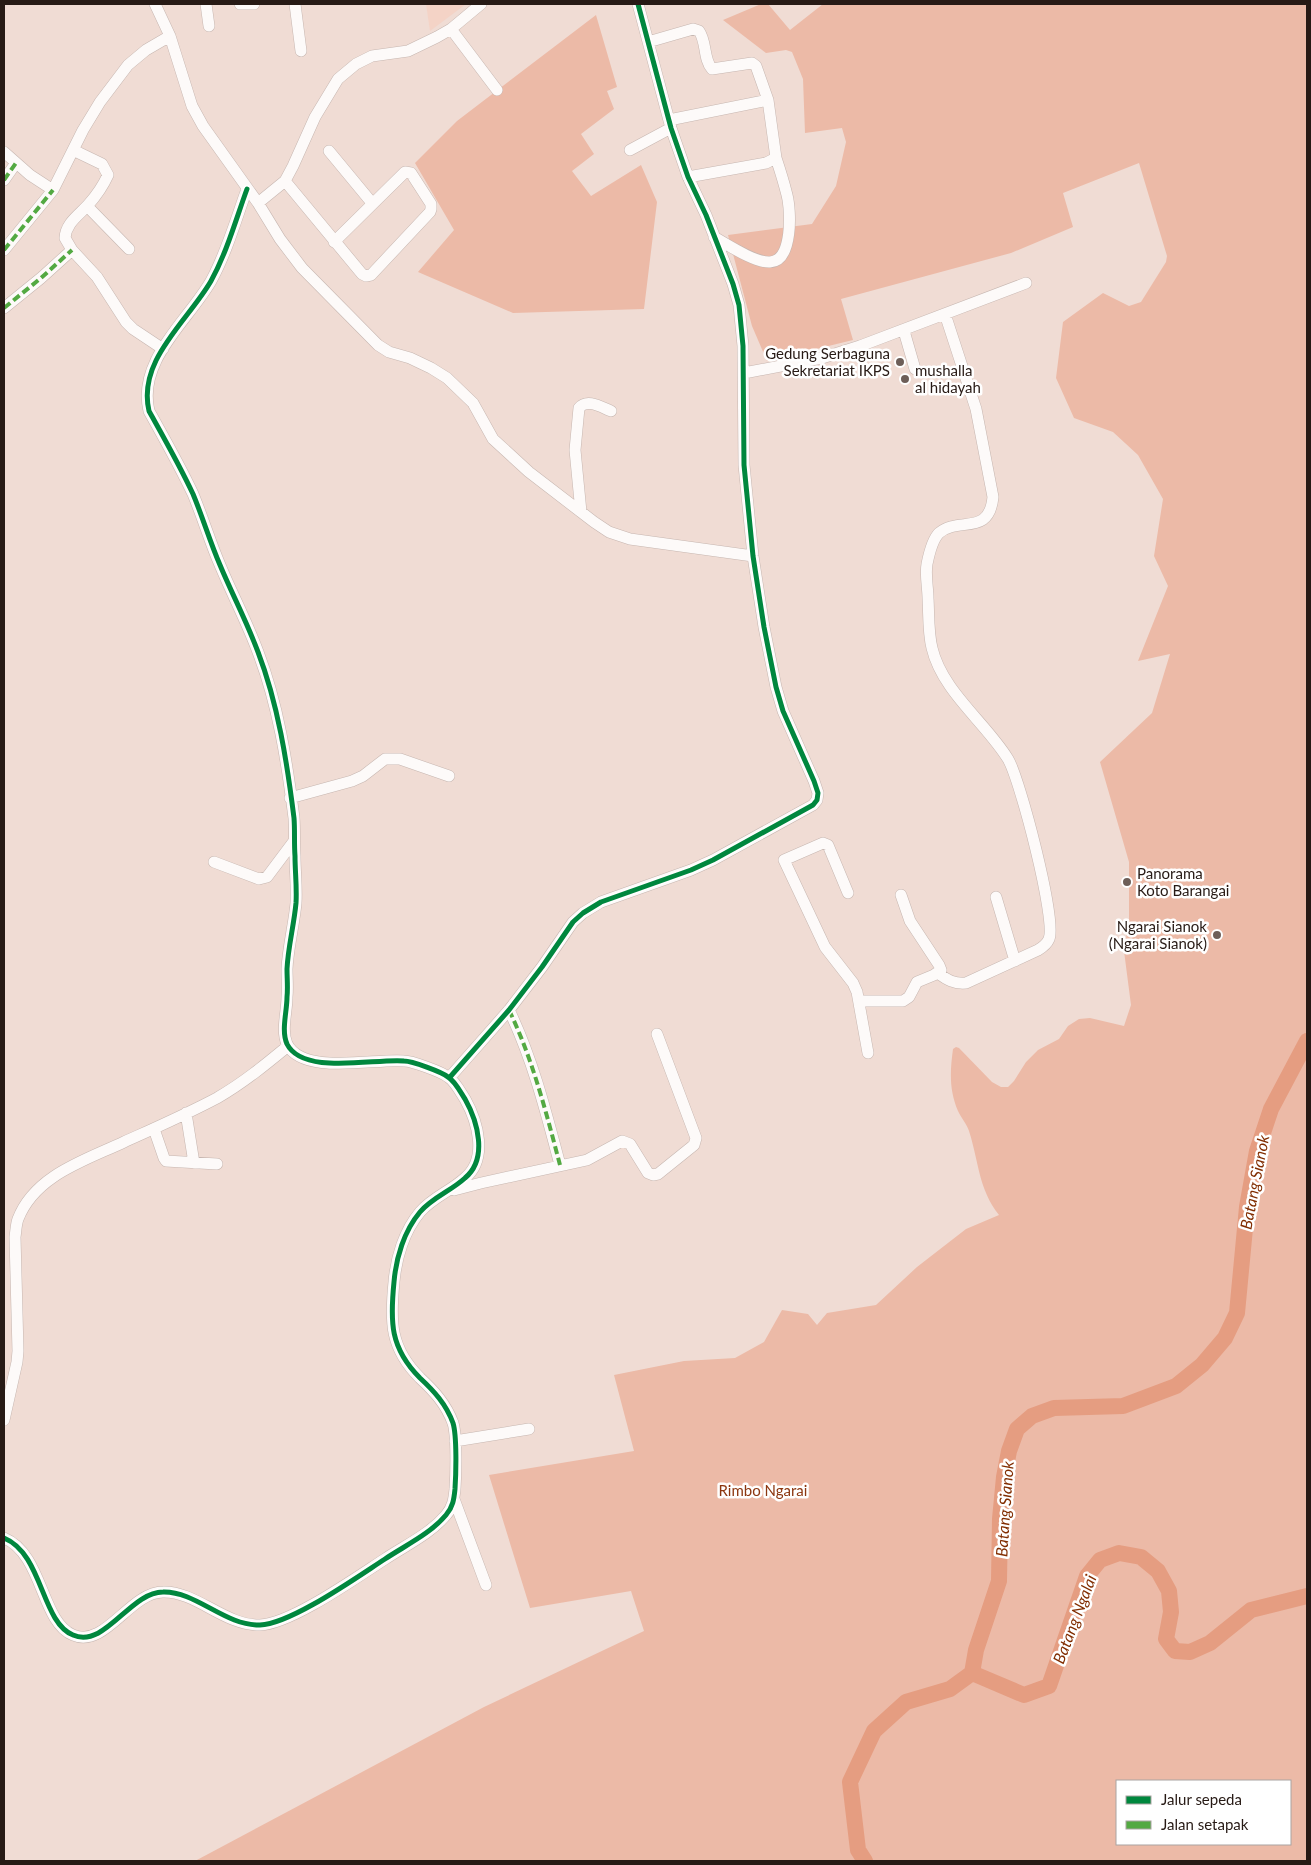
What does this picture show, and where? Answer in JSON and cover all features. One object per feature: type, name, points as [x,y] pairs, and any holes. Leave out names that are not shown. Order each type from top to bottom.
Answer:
[{"type":"street","points":[[155,4],[170,36],[192,106],[203,126],[302,268],[351,320],[378,345],[389,352],[410,358],[448,378],[473,403],[493,439],[529,472],[609,532],[630,539],[752,556]]},
{"type":"street","points":[[206,4],[209,26]]},
{"type":"street","points":[[240,4],[254,4]]},
{"type":"street","points":[[295,4],[301,50]]},
{"type":"street","points":[[258,203],[285,181],[315,118],[338,79],[356,64],[372,56],[408,51],[424,44],[451,28],[481,4]]},
{"type":"street","points":[[450,1077],[509,1010],[568,928],[583,913],[601,902],[691,870],[713,860],[817,800],[818,793],[814,781],[783,711],[776,687],[752,556],[744,464],[744,373],[739,305],[714,237],[688,177],[670,124],[638,4]]},
{"type":"street","points":[[451,28],[497,90]]},
{"type":"street","points":[[648,42],[693,29],[699,31],[703,37],[709,65],[712,69],[752,63],[756,66],[768,100],[776,158],[788,195],[790,213],[788,240],[782,257],[768,263],[755,259],[714,237]]},
{"type":"street","points":[[4,250],[52,190],[100,102],[128,65],[146,50],[170,36]]},
{"type":"street","points":[[630,150],[670,124],[768,100]]},
{"type":"street","points":[[73,150],[102,164],[108,175],[104,185],[68,225],[65,238],[72,250],[97,277],[130,326],[163,349]]},
{"type":"street","points":[[4,152],[30,175],[52,190]]},
{"type":"street","points":[[329,152],[372,202]]},
{"type":"street","points":[[688,177],[766,163],[776,158]]},
{"type":"street","points":[[4,180],[16,163]]},
{"type":"street","points":[[285,181],[334,242],[362,274],[366,276],[371,275],[432,209],[416,180],[408,171],[372,202],[334,242]]},
{"type":"street","points":[[4,1538],[18,1546],[30,1563],[48,1606],[57,1620],[68,1633],[78,1637],[90,1636],[106,1628],[144,1597],[155,1592],[166,1591],[181,1595],[232,1619],[262,1625],[293,1614],[422,1536],[445,1517],[452,1507],[454,1499],[455,1432],[452,1420],[443,1402],[403,1359],[393,1330],[394,1279],[397,1258],[414,1220],[423,1208],[440,1194],[465,1178],[474,1168],[478,1156],[479,1142],[475,1122],[466,1100],[450,1077],[415,1063],[402,1060],[365,1063],[312,1061],[294,1053],[288,1046],[284,1030],[288,998],[287,971],[296,904],[294,822],[276,710],[257,648],[206,532],[192,492],[149,410],[146,398],[151,371],[163,349],[211,280],[220,262],[247,188]]},
{"type":"street","points":[[87,206],[129,249]]},
{"type":"street","points":[[4,308],[72,250]]},
{"type":"street","points":[[744,373],[822,358],[904,331],[1026,283]]},
{"type":"street","points":[[938,973],[957,984],[966,983],[1045,945],[1050,939],[1051,932],[1045,887],[1018,783],[1010,762],[998,744],[948,682],[938,666],[932,647],[926,566],[933,541],[940,533],[948,529],[980,522],[992,508],[993,497],[976,409],[945,314]]},
{"type":"street","points":[[904,331],[915,369]]},
{"type":"street","points":[[581,512],[575,450],[580,408],[582,404],[587,402],[612,410]]},
{"type":"street","points":[[290,798],[352,781],[385,759],[400,759],[449,776]]},
{"type":"street","points":[[214,862],[259,880],[264,879],[268,877],[294,841]]},
{"type":"street","points":[[848,893],[828,845],[823,843],[784,860],[825,947],[853,984],[859,1001],[868,1053]]},
{"type":"street","points":[[859,1001],[903,1001],[914,991],[917,982],[941,970],[910,921],[901,895]]},
{"type":"street","points":[[996,897],[1015,961]]},
{"type":"street","points":[[509,1010],[522,1036],[534,1068],[560,1165]]},
{"type":"street","points":[[440,1194],[481,1182],[587,1160],[622,1141],[630,1144],[648,1173],[658,1174],[694,1146],[696,1138],[656,1034]]},
{"type":"street","points":[[4,1420],[18,1351],[15,1237],[18,1220],[26,1204],[41,1187],[58,1173],[186,1114],[252,1076],[288,1046]]},
{"type":"street","points":[[186,1114],[194,1163]]},
{"type":"street","points":[[154,1129],[166,1161],[217,1164]]},
{"type":"street","points":[[455,1441],[529,1429]]},
{"type":"street","points":[[454,1499],[486,1585]]},
{"type":"shaded area","points":[[426,4],[466,4],[430,31]]},
{"type":"green space","name":"Rimbo Ngarai","points":[[761,4],[768,4],[790,30],[823,4],[1307,4],[1307,1861],[195,1861],[484,1707],[644,1631],[631,1591],[530,1608],[489,1475],[634,1451],[614,1375],[684,1361],[735,1358],[764,1342],[782,1310],[808,1314],[817,1325],[827,1313],[876,1305],[917,1267],[966,1229],[999,1215],[983,1185],[969,1131],[959,1114],[953,1096],[951,1065],[953,1049],[959,1048],[992,1082],[1001,1087],[1008,1087],[1026,1062],[1038,1050],[1059,1039],[1068,1026],[1079,1019],[1090,1018],[1124,1026],[1131,1005],[1124,951],[1129,920],[1129,862],[1100,762],[1152,713],[1170,654],[1138,661],[1168,586],[1154,556],[1163,499],[1138,455],[1113,432],[1074,418],[1056,378],[1063,322],[1103,293],[1129,306],[1141,302],[1166,262],[1167,256],[1139,163],[1063,193],[1073,227],[1011,253],[841,299],[853,340],[767,361],[752,326],[728,235],[812,224],[836,186],[846,142],[842,128],[805,133],[803,79],[792,52],[786,50],[766,53],[723,20]]},
{"type":"green space","points":[[596,15],[617,87],[607,91],[614,109],[581,134],[594,154],[572,171],[591,196],[641,165],[657,202],[644,309],[513,313],[418,272],[454,230],[415,163],[457,121]]},
{"type":"waterway","name":"Batang Sianok","points":[[865,1861],[858,1850],[850,1782],[874,1731],[906,1702],[950,1689],[972,1673],[976,1650],[999,1581],[1000,1519],[1004,1477],[1009,1451],[1017,1429],[1032,1416],[1054,1408],[1123,1406],[1176,1386],[1202,1365],[1225,1338],[1237,1313],[1247,1207],[1257,1151],[1271,1109],[1307,1041]]},
{"type":"waterway","name":"Batang Ngalai","points":[[972,1673],[1024,1695],[1049,1686],[1087,1576],[1100,1560],[1119,1553],[1141,1557],[1158,1571],[1169,1591],[1171,1612],[1166,1639],[1175,1651],[1190,1652],[1210,1643],[1251,1610],[1307,1596]]},
{"type":"marked path","points":[[4,180],[16,163]]},
{"type":"marked path","points":[[4,250],[53,190]]},
{"type":"marked path","points":[[4,308],[72,250]]},
{"type":"marked path","points":[[509,1010],[532,1067],[560,1165]]},
{"type":"cycle path","points":[[450,1077],[509,1010],[573,922],[583,913],[601,902],[691,870],[713,860],[813,805],[817,800],[818,793],[814,781],[783,711],[776,687],[764,627],[753,556],[744,465],[743,346],[739,305],[733,284],[706,215],[688,177],[671,128],[638,4]]},
{"type":"cycle path","points":[[4,1538],[17,1546],[27,1558],[54,1617],[62,1628],[73,1635],[85,1637],[96,1634],[107,1628],[151,1594],[163,1592],[187,1597],[235,1620],[247,1624],[260,1625],[273,1623],[289,1617],[341,1588],[433,1528],[446,1515],[454,1500],[456,1455],[453,1423],[439,1398],[410,1367],[403,1356],[394,1334],[392,1310],[395,1273],[399,1254],[405,1236],[414,1219],[436,1198],[460,1183],[472,1170],[477,1161],[479,1151],[474,1118],[458,1087],[451,1079],[440,1072],[408,1061],[324,1063],[308,1060],[295,1054],[287,1044],[284,1027],[287,969],[296,897],[294,823],[285,755],[276,713],[258,652],[216,556],[193,494],[149,411],[147,392],[150,375],[157,358],[217,270],[247,189]]},
{"type":"place","name":"Gedung Serbaguna Sekretariat IKPS","points":[[900,362]]},
{"type":"place","name":"mushalla al hidayah","points":[[905,379]]},
{"type":"place","name":"Panorama Koto Barangai","points":[[1127,882]]},
{"type":"place","name":"Ngarai Sianok (Ngarai Sianok)","points":[[1217,935]]}]
